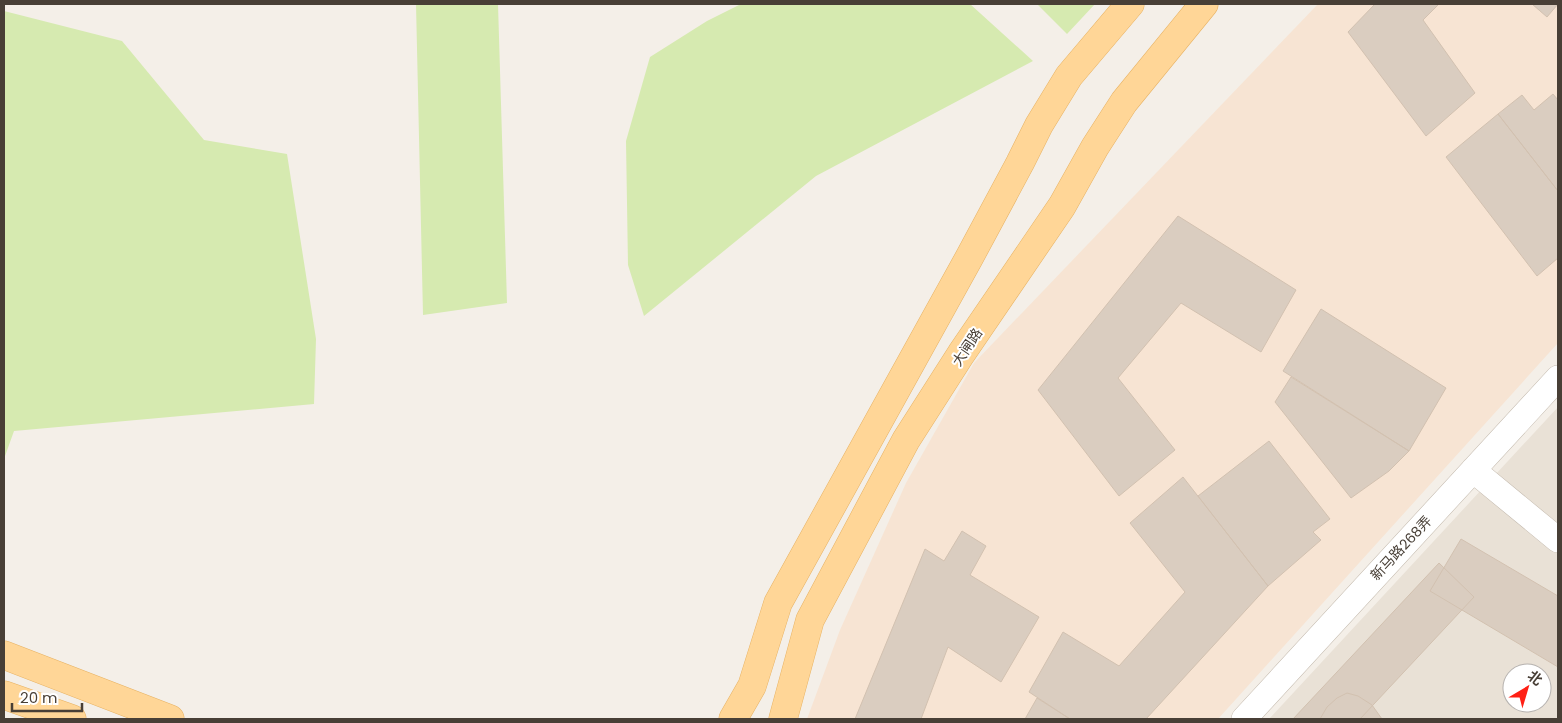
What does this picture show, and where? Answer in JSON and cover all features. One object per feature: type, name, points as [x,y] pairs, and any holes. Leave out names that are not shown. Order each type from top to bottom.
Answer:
[{"type":"main road","points":[[733,719],[752,686],[778,603],[969,258],[1039,125],[1069,76],[1130,4]]},
{"type":"main road","name":"大闸路","points":[[783,719],[810,620],[906,440],[1062,206],[1095,147],[1124,102],[1204,4]]},
{"type":"main road","points":[[4,655],[170,719]]},
{"type":"main road","points":[[4,694],[72,719]]},
{"type":"street","name":"新马路268弄","points":[[1244,719],[1558,378]]},
{"type":"street","points":[[1473,470],[1558,540]]},
{"type":"shaded area","points":[[1318,4],[1558,4],[1558,343],[1218,719],[807,719],[840,630],[906,483],[974,363]]},
{"type":"shaded area","points":[[1558,407],[1558,719],[1269,719]]},
{"type":"green space","points":[[416,4],[498,4],[507,303],[423,315]]},
{"type":"green space","points":[[741,4],[970,4],[1033,61],[816,176],[644,316],[628,265],[626,141],[650,57],[707,21]]},
{"type":"green space","points":[[1037,4],[1095,4],[1067,34]]},
{"type":"green space","points":[[4,11],[122,41],[204,140],[287,154],[316,339],[314,404],[14,431],[4,459]]},
{"type":"building","points":[[1375,4],[1439,4],[1423,20],[1475,93],[1426,136],[1348,32]]},
{"type":"building","points":[[1532,4],[1558,4],[1547,17]]},
{"type":"building","points":[[1553,94],[1558,100],[1558,191],[1498,114],[1522,95],[1534,110]]},
{"type":"building","points":[[1498,114],[1558,191],[1558,258],[1537,276],[1446,157]]},
{"type":"building","points":[[1178,216],[1296,290],[1261,352],[1181,303],[1118,378],[1175,450],[1119,496],[1038,390]]},
{"type":"building","points":[[1321,309],[1446,388],[1409,451],[1283,371]]},
{"type":"building","points":[[1291,377],[1409,451],[1389,471],[1351,498],[1275,402]]},
{"type":"building","points":[[1269,441],[1330,519],[1313,532],[1321,540],[1268,586],[1198,496]]},
{"type":"building","points":[[1183,477],[1268,586],[1146,719],[1070,719],[1029,692],[1063,632],[1119,666],[1185,592],[1130,523]]},
{"type":"building","points":[[962,531],[986,546],[970,575],[1039,617],[1001,682],[948,647],[921,719],[855,719],[925,549],[944,561]]},
{"type":"building","points":[[1461,539],[1558,596],[1558,667],[1552,663],[1430,591]]},
{"type":"building","points":[[1439,563],[1474,597],[1360,719],[1293,719]]},
{"type":"building","points":[[1347,693],[1358,696],[1372,705],[1382,719],[1320,719],[1327,707],[1337,698]]},
{"type":"building","points":[[1037,698],[1070,719],[1025,719]]}]
